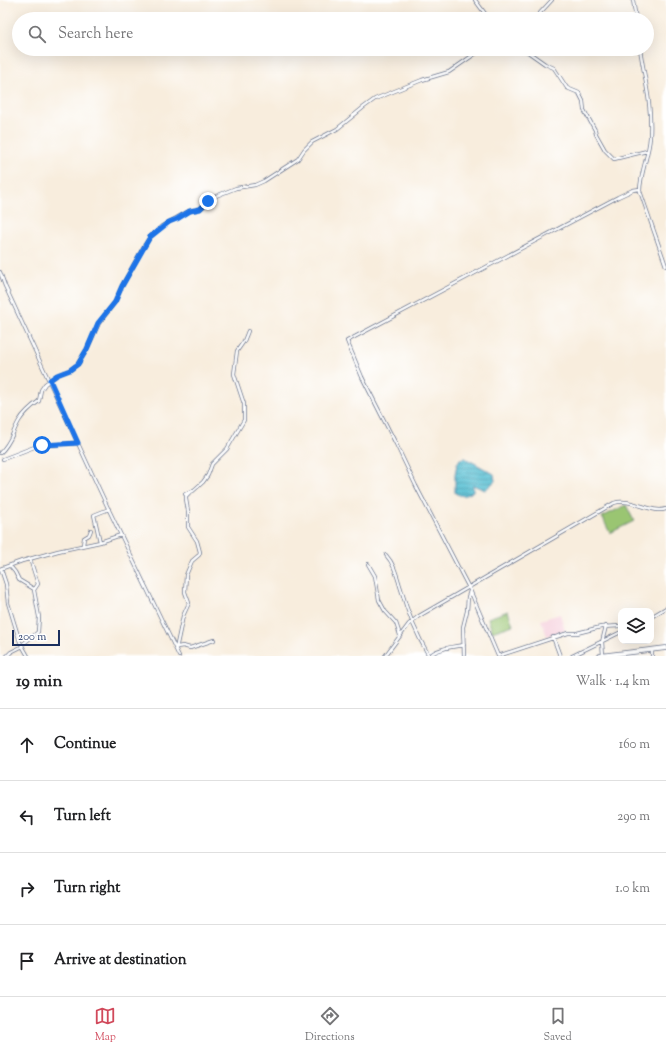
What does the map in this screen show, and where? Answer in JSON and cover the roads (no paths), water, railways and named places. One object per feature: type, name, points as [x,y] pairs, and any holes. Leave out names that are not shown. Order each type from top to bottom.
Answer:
[{"type":"highway","points":[[602,656],[666,648]]},
{"type":"street","points":[[475,0],[484,12]]},
{"type":"street","points":[[541,12],[552,0]]},
{"type":"street","points":[[634,0],[635,12]]},
{"type":"street","points":[[0,453],[9,444],[22,418],[32,406],[39,401],[42,388],[57,375],[70,370],[78,364],[87,349],[98,323],[115,302],[122,286],[146,243],[162,226],[190,211],[200,209],[216,196],[239,187],[257,184],[272,177],[298,159],[312,142],[337,129],[375,99],[415,82],[449,72],[472,56]]},
{"type":"street","points":[[534,56],[554,68],[566,88],[578,93],[583,102],[584,110],[604,149],[615,160],[647,151]]},
{"type":"street","points":[[641,56],[650,103],[650,138],[640,189],[643,203],[666,266]]},
{"type":"street","points":[[618,626],[606,626],[568,633],[498,656],[469,589],[362,377],[347,342],[350,339],[618,197],[633,190],[640,189]]},
{"type":"street","points":[[0,272],[5,286],[78,443],[179,656]]},
{"type":"street","points":[[176,648],[184,616],[190,603],[185,592],[186,575],[192,561],[199,555],[200,552],[197,541],[188,527],[186,496],[203,482],[208,475],[212,464],[226,449],[244,420],[244,404],[234,374],[237,351],[244,341],[248,331]]},
{"type":"street","points":[[3,459],[37,446],[78,443]]},
{"type":"street","points":[[185,494],[190,492]]},
{"type":"street","points":[[385,656],[400,635],[412,622],[428,610],[469,589],[616,502],[627,502],[660,510],[666,508]]},
{"type":"street","points":[[100,542],[94,515],[109,509]]},
{"type":"street","points":[[82,544],[91,530]]},
{"type":"street","points":[[28,656],[21,646],[9,605],[6,584],[0,569],[82,544],[100,542],[121,535]]},
{"type":"street","points":[[386,555],[394,568],[412,622],[423,646],[430,656],[446,648],[464,645]]},
{"type":"street","points":[[7,656],[38,632],[39,617],[34,589],[38,583],[30,559]]},
{"type":"street","points":[[368,564],[375,576],[378,600],[385,611],[396,623],[400,635]]},
{"type":"street","points":[[10,566],[16,572],[19,580],[34,589]]},
{"type":"street","points":[[464,656],[463,627],[467,611],[469,589]]},
{"type":"street","points":[[654,615],[666,608]]},
{"type":"street","points":[[602,656],[602,642],[606,626]]},
{"type":"street","points":[[572,656],[618,634]]},
{"type":"street","points":[[553,637],[560,656]]},
{"type":"street","points":[[176,648],[183,646],[190,648],[214,640]]},
{"type":"street","points":[[652,650],[652,656]]},
{"type":"water","points":[[465,458],[494,474],[495,481],[485,490],[473,485],[473,491],[469,494],[462,495],[455,493],[455,474],[457,464],[460,459]]}]
